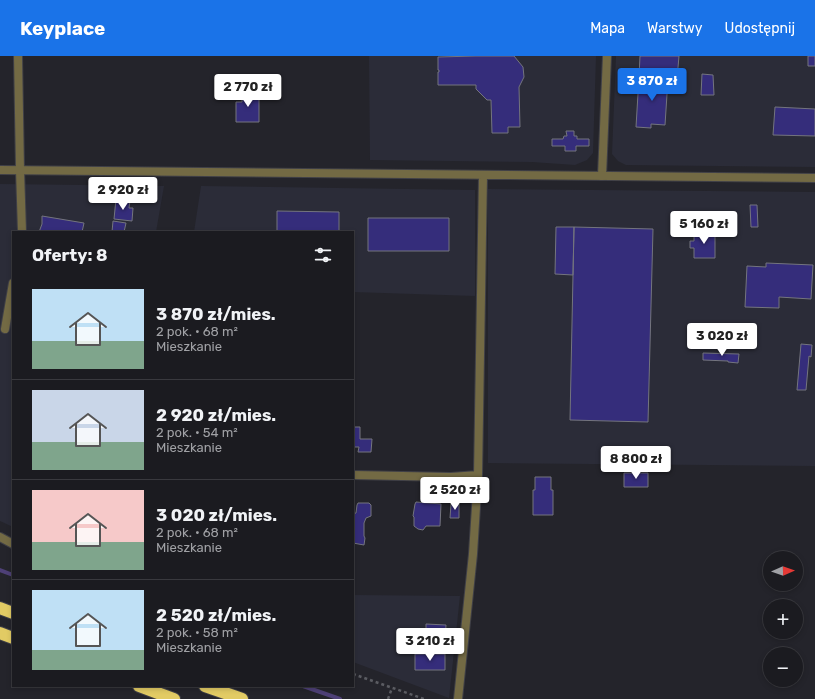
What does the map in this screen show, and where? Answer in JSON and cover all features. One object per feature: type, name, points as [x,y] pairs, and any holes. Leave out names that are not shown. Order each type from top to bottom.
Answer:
[{"type":"highway","points":[[0,608],[12,613]]},
{"type":"highway","points":[[0,633],[12,638]]},
{"type":"highway","points":[[142,687],[174,699]]},
{"type":"highway","points":[[208,687],[242,699]]},
{"type":"street","points":[[18,56],[22,231]]},
{"type":"street","points":[[602,176],[607,56]]},
{"type":"street","points":[[0,170],[815,178]]},
{"type":"street","points":[[458,699],[473,554],[478,475],[483,175]]},
{"type":"street","points":[[5,329],[12,289]]},
{"type":"street","points":[[354,475],[451,477],[478,475]]},
{"type":"street","points":[[0,538],[12,544]]},
{"type":"path","points":[[354,674],[424,699]]},
{"type":"path","points":[[388,699],[392,688]]},
{"type":"shaded area","points":[[369,56],[596,56],[593,153],[587,160],[575,165],[532,162],[370,160]]},
{"type":"shaded area","points":[[616,56],[815,56],[815,167],[626,165],[618,161],[612,154]]},
{"type":"shaded area","points":[[0,184],[164,186],[156,231],[12,231],[12,527],[0,521]]},
{"type":"shaded area","points":[[201,186],[475,190],[475,296],[354,292],[354,231],[194,231]]},
{"type":"shaded area","points":[[488,189],[815,192],[815,466],[488,463]]},
{"type":"shaded area","points":[[354,595],[460,596],[449,698],[354,662]]},
{"type":"building","points":[[514,56],[523,67],[524,77],[519,87],[520,127],[508,127],[508,133],[492,133],[491,100],[487,100],[476,89],[476,85],[438,85],[438,57]]},
{"type":"building","points":[[640,56],[679,56],[677,79],[639,77]]},
{"type":"building","points":[[808,56],[815,56],[815,66],[808,66]]},
{"type":"building","points":[[702,74],[713,75],[714,95],[701,95]]},
{"type":"building","points":[[639,77],[668,79],[665,125],[651,124],[651,128],[636,127]]},
{"type":"building","points":[[242,91],[259,91],[259,122],[236,122],[236,102],[242,102]]},
{"type":"building","points":[[775,107],[815,109],[815,136],[773,135]]},
{"type":"building","points":[[566,131],[574,131],[574,136],[577,136],[577,139],[589,139],[589,146],[576,146],[576,151],[565,151],[565,146],[552,146],[552,139],[563,139],[564,136],[567,136]]},
{"type":"building","points":[[116,199],[130,201],[129,208],[133,208],[132,221],[114,219]]},
{"type":"building","points":[[750,205],[757,205],[758,227],[751,227]]},
{"type":"building","points":[[277,211],[339,212],[339,231],[277,231]]},
{"type":"building","points":[[42,216],[84,223],[82,231],[39,231],[42,224]]},
{"type":"building","points":[[368,218],[449,218],[449,251],[368,251]]},
{"type":"building","points":[[113,221],[126,223],[124,231],[112,231]]},
{"type":"building","points":[[556,227],[574,227],[573,275],[555,274]]},
{"type":"building","points":[[574,227],[653,229],[648,422],[570,420]]},
{"type":"building","points":[[694,232],[715,232],[715,258],[694,258],[694,248],[690,248],[690,241],[694,241]]},
{"type":"building","points":[[766,263],[813,265],[811,299],[779,297],[779,308],[745,307],[747,266],[766,267]]},
{"type":"building","points":[[801,344],[812,345],[811,357],[809,356],[806,390],[797,390]]},
{"type":"building","points":[[703,353],[739,354],[738,363],[703,360]]},
{"type":"building","points":[[354,427],[360,427],[360,439],[372,439],[371,452],[358,452],[359,447],[354,447]]},
{"type":"building","points":[[624,473],[648,473],[648,487],[624,487]]},
{"type":"building","points":[[535,477],[551,477],[551,490],[553,490],[553,515],[533,515],[533,490],[535,490]]},
{"type":"building","points":[[416,502],[441,504],[440,526],[426,526],[423,530],[414,526],[413,516]]},
{"type":"building","points":[[358,503],[369,503],[371,505],[371,516],[366,518],[364,523],[364,545],[354,543],[354,514],[356,513]]},
{"type":"building","points":[[451,504],[459,504],[459,518],[450,518]]},
{"type":"building","points":[[426,624],[446,625],[445,641],[426,640]]},
{"type":"building","points":[[415,654],[445,654],[445,670],[415,670]]},
{"type":"waterway","points":[[0,570],[12,575]]},
{"type":"waterway","points":[[306,687],[340,699]]}]
